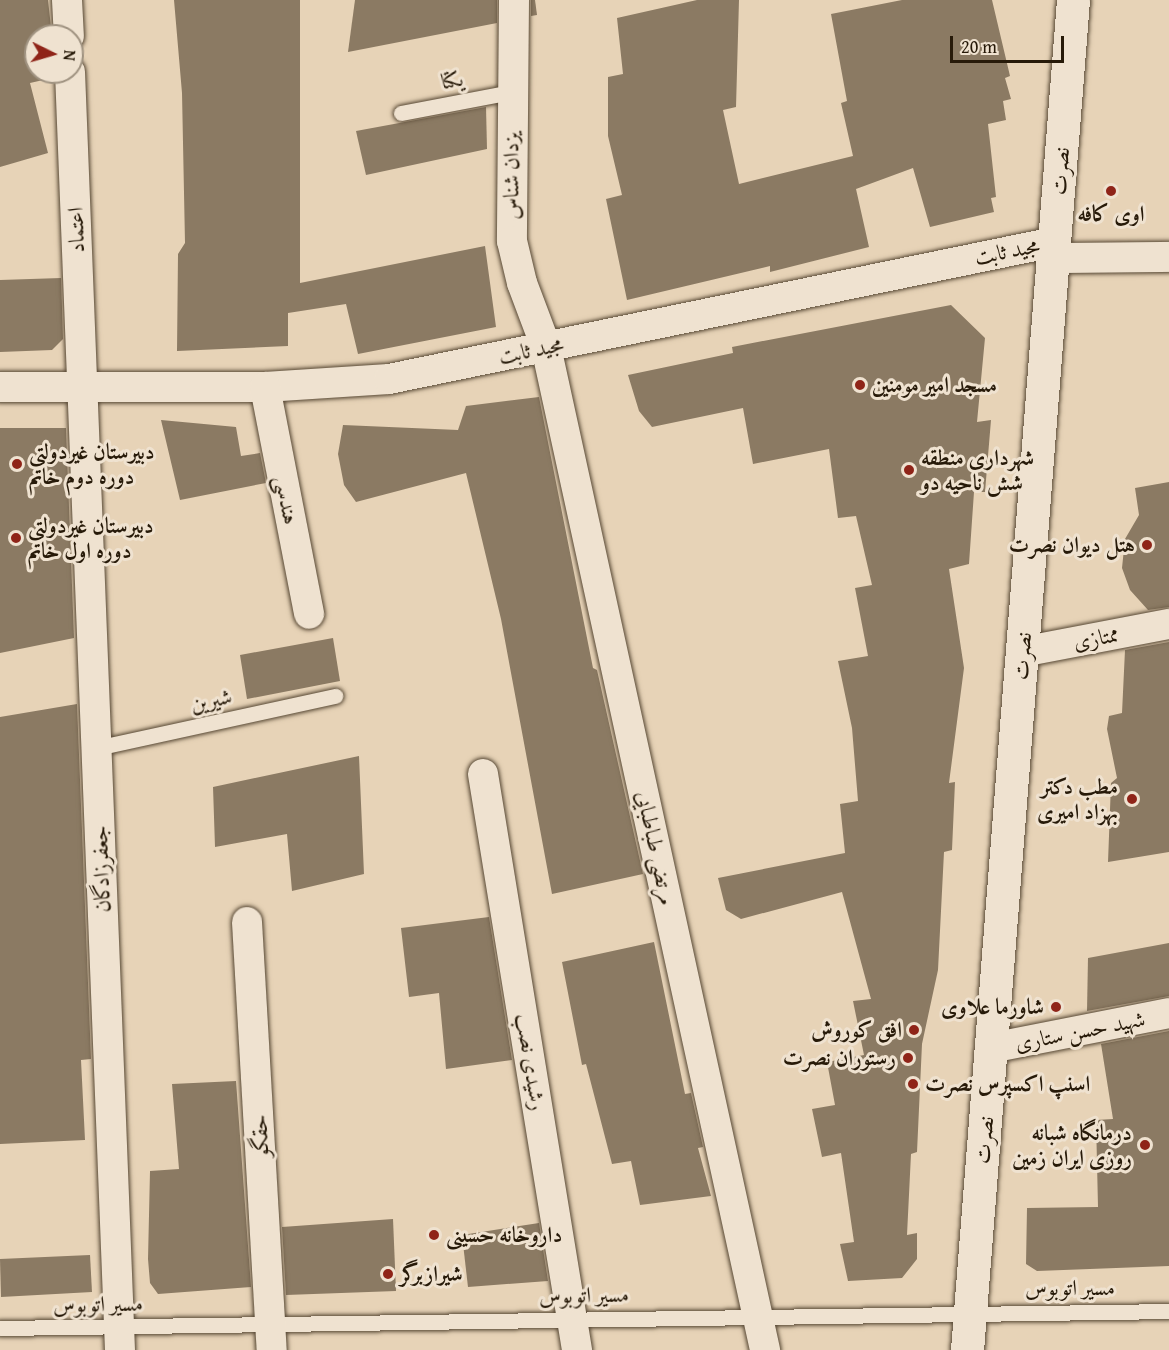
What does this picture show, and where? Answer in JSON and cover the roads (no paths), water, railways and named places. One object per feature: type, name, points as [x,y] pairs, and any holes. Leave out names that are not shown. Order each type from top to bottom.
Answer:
[{"type":"main road","name":"نصرت","points":[[967,1350],[1073,0]]},
{"type":"street","points":[[67,0],[68,24]]},
{"type":"street","name":"یزدان شناس","points":[[514,0],[511,92],[512,241],[522,283],[546,347]]},
{"type":"street","name":"اعتماد","points":[[70,84],[82,388]]},
{"type":"street","name":"مجید ثابت","points":[[0,387],[265,387],[389,379],[1054,250],[1169,257]]},
{"type":"street","name":"مرتضی طباطبایی","points":[[546,347],[765,1350]]},
{"type":"street","name":"هندسی","points":[[265,387],[309,614]]},
{"type":"street","name":"جعفرزادگان","points":[[82,388],[119,1338]]},
{"type":"street","name":"ممتازی","points":[[1022,652],[1169,624]]},
{"type":"street","name":"رشیدی نصب","points":[[483,774],[577,1350]]},
{"type":"street","name":"حقگو","points":[[247,922],[271,1337]]},
{"type":"street","name":"شهید حسن ستاری","points":[[991,1048],[1169,1014]]},
{"type":"lane","name":"یکتا","points":[[401,112],[511,92]]},
{"type":"lane","name":"شیرین","points":[[96,748],[335,696]]},
{"type":"lane","name":"مسیر اتوبوس","points":[[0,1328],[119,1338],[271,1337],[573,1317],[971,1311],[1169,1311]]},
{"type":"place","name":"اوی کافه","points":[[1111,191]]},
{"type":"place","name":"مسجد امیر مومنین","points":[[860,385]]},
{"type":"place","name":"دبیرستان غیردولتی دوره دوم خاتم","points":[[17,464]]},
{"type":"place","name":"شهرداری منطقه شش ناحیه دو","points":[[909,470]]},
{"type":"place","name":"دبیرستان غیردولتی دوره اول خاتم","points":[[16,538]]},
{"type":"place","name":"هتل دیوان نصرت","points":[[1147,545]]},
{"type":"place","name":"مطب دکتر بهزاد امیری","points":[[1132,799]]},
{"type":"place","name":"شاورما علاوی","points":[[1056,1007]]},
{"type":"place","name":"افق کوروش","points":[[914,1030]]},
{"type":"place","name":"رستوران نصرت","points":[[908,1058]]},
{"type":"place","name":"اسنپ اکسپرس نصرت","points":[[913,1084]]},
{"type":"place","name":"درمانگاه شبانه روزی ایران زمین","points":[[1145,1145]]},
{"type":"place","name":"داروخانه حسینی","points":[[434,1235]]},
{"type":"place","name":"شیرازبرگر","points":[[388,1274]]}]
